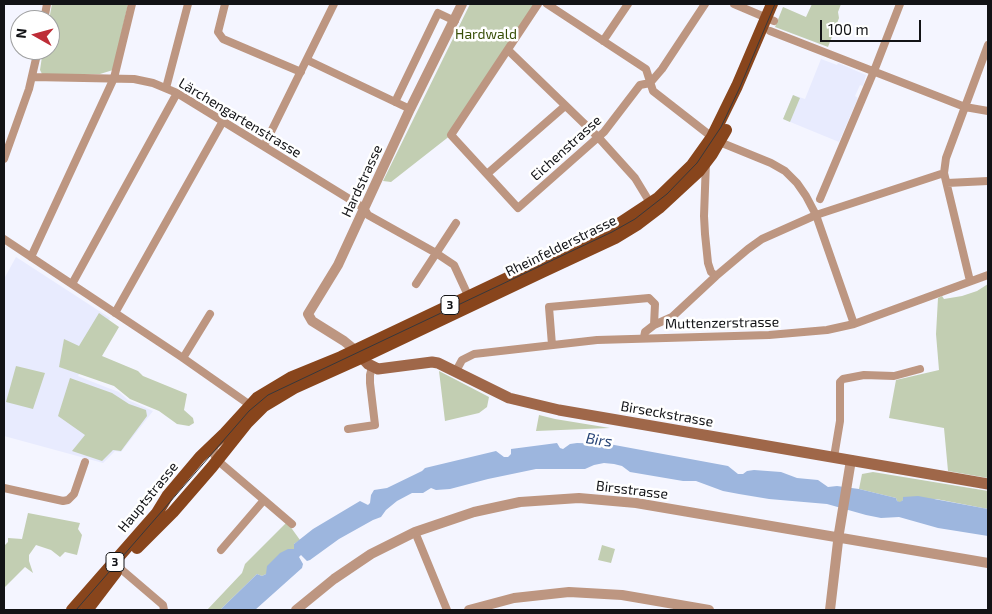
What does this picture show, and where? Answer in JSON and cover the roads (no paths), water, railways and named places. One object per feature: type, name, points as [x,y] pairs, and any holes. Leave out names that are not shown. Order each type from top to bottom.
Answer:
[{"type":"main road","name":"Rheinfelderstrasse","points":[[770,24],[772,4]]},
{"type":"main road","name":"Rheinfelderstrasse","points":[[253,409],[359,354],[653,208],[673,184],[703,158],[715,139],[734,95],[781,4]]},
{"type":"main road","points":[[359,354],[372,367]]},
{"type":"main road","name":"Birseckstrasse","points":[[372,367],[384,369],[432,362],[445,365],[494,391],[522,402],[601,418],[834,457],[851,464],[988,484]]},
{"type":"main road","name":"Hauptstrasse","points":[[87,610],[116,566],[157,513],[168,495],[188,471],[253,409]]},
{"type":"main road","name":"Hauptstrasse","points":[[72,610],[173,512],[217,460],[253,409]]},
{"type":"street","points":[[31,257],[114,78],[132,4]]},
{"type":"street","points":[[166,88],[188,4]]},
{"type":"street","points":[[225,4],[218,32],[223,40],[301,72]]},
{"type":"street","points":[[264,146],[334,4]]},
{"type":"street","name":"Hardstrasse","points":[[359,354],[344,341],[312,321],[308,314],[338,265],[410,109],[462,4]]},
{"type":"street","points":[[538,4],[508,50],[598,137],[635,178],[653,208]]},
{"type":"street","points":[[547,4],[646,69],[653,91],[715,139],[771,163],[785,171],[797,183],[816,215],[854,324]]},
{"type":"street","points":[[603,41],[628,4]]},
{"type":"street","name":"Eichenstrasse","points":[[508,50],[451,135],[518,208],[604,132],[640,85],[650,83],[662,69],[705,4]]},
{"type":"street","points":[[734,4],[770,24],[874,71],[965,106],[988,111]]},
{"type":"street","points":[[820,199],[900,4]]},
{"type":"street","points":[[395,102],[438,13],[454,21]]},
{"type":"street","points":[[970,281],[944,173],[946,158],[988,45]]},
{"type":"street","points":[[4,159],[32,77],[36,60]]},
{"type":"street","points":[[307,60],[410,109]]},
{"type":"street","name":"Lärchengartenstrasse","points":[[32,77],[114,78],[143,81],[177,93],[364,208],[368,215],[454,265],[466,291]]},
{"type":"street","points":[[72,284],[177,93]]},
{"type":"street","points":[[487,174],[565,106]]},
{"type":"street","points":[[115,313],[223,121]]},
{"type":"street","points":[[703,158],[704,234],[708,263],[711,272],[716,276]]},
{"type":"street","points":[[644,337],[645,332],[654,325],[672,317],[716,276],[748,249],[762,240],[816,215],[944,173]]},
{"type":"street","points":[[947,184],[988,181]]},
{"type":"street","points":[[416,284],[456,223]]},
{"type":"street","points":[[4,239],[183,358],[253,409]]},
{"type":"street","name":"Muttenzerstrasse","points":[[456,371],[462,360],[468,356],[597,340],[644,337],[777,335],[827,330],[854,324],[988,275]]},
{"type":"street","points":[[552,345],[549,307],[649,298],[655,304],[654,325]]},
{"type":"street","points":[[183,358],[210,314]]},
{"type":"street","points":[[348,429],[375,425],[370,383],[372,367]]},
{"type":"street","points":[[834,457],[840,421],[840,382],[843,379],[864,375],[894,376],[920,369]]},
{"type":"street","points":[[215,444],[213,453],[217,460],[292,524]]},
{"type":"street","points":[[4,488],[64,501],[68,500],[74,494],[85,462]]},
{"type":"street","points":[[830,610],[839,533],[851,464]]},
{"type":"street","name":"Birsstrasse","points":[[296,610],[334,579],[371,554],[414,532],[474,512],[510,504],[579,498],[636,503],[839,533],[988,563]]},
{"type":"street","points":[[221,550],[264,500]]},
{"type":"street","points":[[414,532],[447,610]]},
{"type":"street","points":[[116,566],[163,606],[164,610]]},
{"type":"street","points":[[472,610],[514,598],[569,592],[622,595],[709,610]]},
{"type":"water","points":[[557,443],[563,449],[570,444],[577,443],[609,444],[728,466],[738,474],[754,470],[781,472],[797,478],[818,480],[828,487],[837,486],[859,489],[896,498],[900,502],[903,500],[903,497],[918,496],[988,509],[988,536],[938,528],[899,517],[881,518],[827,504],[769,499],[723,491],[696,481],[683,481],[630,472],[622,466],[614,464],[604,463],[585,469],[536,469],[450,489],[436,490],[431,488],[423,493],[412,493],[397,501],[381,517],[339,539],[310,560],[307,561],[301,555],[299,557],[303,564],[302,568],[255,610],[220,610],[257,574],[262,576],[266,574],[267,566],[280,553],[288,549],[294,549],[294,544],[313,529],[360,501],[368,505],[374,490],[387,488],[425,468],[496,451],[504,457],[508,457],[511,454],[511,449]]},
{"type":"tram line","points":[[76,610],[249,411],[268,395],[612,232],[635,219],[667,194],[697,163],[721,127],[775,4]]},
{"type":"park label","name":"Hardwald","points":[[486,34]]},
{"type":"water label","name":"Birs","points":[[599,440]]}]
